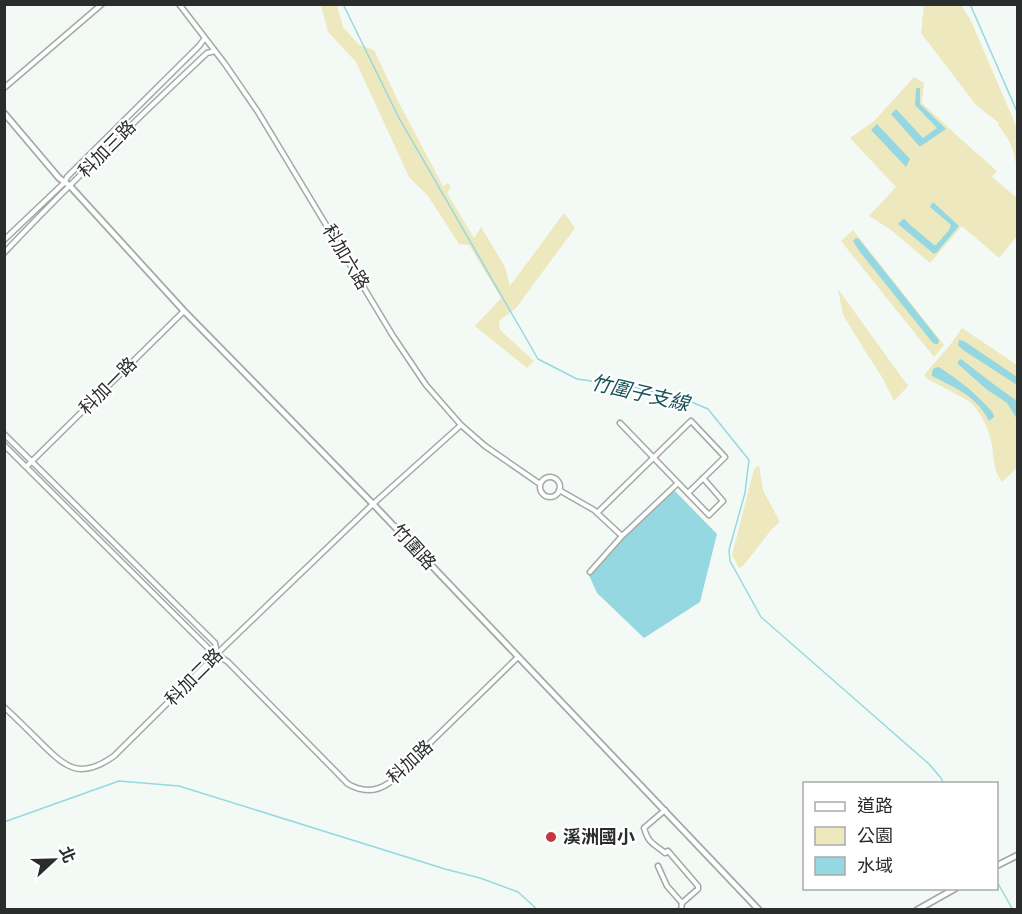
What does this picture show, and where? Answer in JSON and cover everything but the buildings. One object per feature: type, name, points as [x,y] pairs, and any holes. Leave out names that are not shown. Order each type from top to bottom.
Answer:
[{"type":"street","points":[[4,88],[102,4]]},
{"type":"street","name":"科加六路","points":[[179,4],[258,112],[409,361],[426,385],[461,425],[485,446],[540,484]]},
{"type":"street","name":"科加三路","points":[[4,253],[68,184],[67,177],[205,38]]},
{"type":"street","name":"科加三路","points":[[4,240],[68,184],[207,53],[215,51]]},
{"type":"street","name":"竹圍路","points":[[4,113],[59,178],[68,184],[184,311],[373,504],[759,909]]},
{"type":"street","name":"科加一路","points":[[26,467],[184,311]]},
{"type":"street","points":[[597,513],[691,421],[725,457],[688,493]]},
{"type":"street","points":[[620,423],[709,515],[723,501],[704,478]]},
{"type":"street","name":"科加二路","points":[[4,707],[66,766],[80,769],[96,767],[114,756],[373,504],[461,425]]},
{"type":"street","name":"科加路","points":[[4,434],[215,643],[217,654]]},
{"type":"street","name":"科加路","points":[[4,445],[209,650],[228,662],[348,783],[361,789],[381,788],[394,779],[518,657]]},
{"type":"street","points":[[546,478],[552,478],[559,484],[559,490],[555,495],[545,495],[540,484],[546,478]]},
{"type":"street","points":[[590,572],[622,536],[678,483]]},
{"type":"street","points":[[559,490],[597,513],[622,536]]},
{"type":"street","points":[[665,810],[644,828],[652,843],[665,853],[669,851],[698,886],[682,903],[681,909]]},
{"type":"street","points":[[998,865],[1017,855]]},
{"type":"street","points":[[658,866],[667,886],[682,903]]},
{"type":"street","points":[[917,909],[952,890]]},
{"type":"green space","points":[[321,5],[337,5],[343,27],[359,45],[374,50],[443,186],[448,183],[451,187],[447,193],[474,238],[481,227],[505,267],[510,286],[564,213],[575,228],[516,308],[499,321],[500,330],[534,361],[527,368],[475,326],[501,298],[469,245],[459,244],[428,196],[409,177],[356,62],[328,32]]},
{"type":"green space","points":[[924,5],[961,5],[971,21],[1017,128],[1017,168],[1011,145],[998,125],[999,123],[976,105],[921,33]]},
{"type":"green space","points":[[914,77],[924,83],[922,103],[997,171],[992,177],[1017,198],[1017,236],[999,258],[962,226],[930,263],[891,230],[869,216],[896,187],[850,138],[874,121]]},
{"type":"green space","points":[[853,230],[944,345],[934,357],[841,241]]},
{"type":"green space","points":[[838,289],[908,386],[894,401],[882,377],[843,315]]},
{"type":"green space","points":[[962,328],[1017,365],[1017,470],[1002,482],[995,469],[989,433],[977,410],[969,401],[924,375]]},
{"type":"green space","points":[[759,465],[763,490],[780,522],[739,568],[732,555],[754,469]]},
{"type":"water","points":[[917,88],[920,88],[920,104],[946,129],[921,146],[891,114],[896,109],[923,138],[937,128],[915,105]]},
{"type":"water","points":[[877,124],[910,159],[906,167],[871,130]]},
{"type":"water","points":[[933,202],[959,226],[934,254],[898,224],[905,219],[936,245],[951,225],[930,207]]},
{"type":"water","points":[[856,238],[939,340],[938,344],[932,342],[860,252],[853,241]]},
{"type":"water","points":[[959,340],[964,341],[1017,377],[1017,385],[963,350],[958,345]]},
{"type":"water","points":[[961,359],[1017,401],[1017,419],[1007,403],[986,389],[958,364]]},
{"type":"water","points":[[939,367],[961,382],[993,413],[994,417],[989,421],[971,398],[932,376],[934,368]]},
{"type":"water","points":[[673,489],[717,534],[700,602],[644,638],[597,593],[588,573]]},
{"type":"waterway","name":"竹圍子支線","points":[[343,4],[399,118],[538,359],[577,379],[634,387],[687,400],[708,409],[749,460],[745,493],[729,550],[730,561],[761,617],[929,764],[943,782]]},
{"type":"waterway","points":[[970,4],[1018,114]]},
{"type":"waterway","points":[[4,822],[119,781],[179,786],[480,878],[518,892],[538,910]]},
{"type":"waterway","name":"竹圍子支線","points":[[998,884],[1013,910]]},
{"type":"place","name":"溪洲國小","points":[[551,837]]}]
